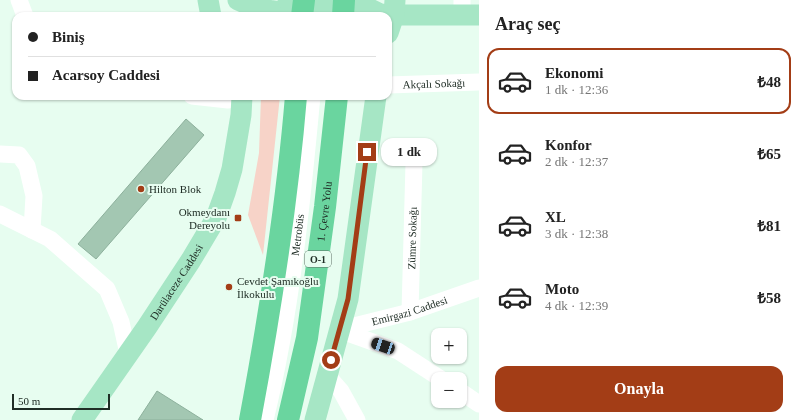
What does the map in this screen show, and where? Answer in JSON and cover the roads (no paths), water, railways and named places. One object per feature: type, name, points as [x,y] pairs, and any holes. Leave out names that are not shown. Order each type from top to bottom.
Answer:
[{"type":"highway","points":[[287,11],[304,0]]},
{"type":"highway","points":[[343,12],[344,0]]},
{"type":"highway","points":[[250,420],[272,296],[289,172],[296,100]]},
{"type":"highway","name":"1. Çevre Yolu","points":[[288,420],[309,324],[325,207],[337,100]]},
{"type":"main road","points":[[208,0],[210,12]]},
{"type":"main road","points":[[241,4],[287,11],[335,12]]},
{"type":"main road","points":[[392,13],[468,10]]},
{"type":"main road","name":"Darülaceze Caddesi","points":[[82,420],[192,260],[216,218],[232,169],[238,129],[235,100]]},
{"type":"main road","points":[[338,330],[338,312],[367,100]]},
{"type":"main road","points":[[315,420],[338,330],[343,320],[348,299],[375,100]]},
{"type":"street","points":[[19,0],[24,12]]},
{"type":"street","points":[[318,12],[319,0]]},
{"type":"street","points":[[330,12],[331,0]]},
{"type":"street","name":"Akçalı Sokağı","points":[[392,85],[479,82]]},
{"type":"street","name":"Metrobüs","points":[[265,420],[273,388],[292,278],[312,100]]},
{"type":"street","name":"Metrobüs","points":[[275,420],[295,312],[308,224],[321,100]]},
{"type":"street","points":[[0,154],[19,155],[27,166],[34,196],[32,230]]},
{"type":"street","name":"Zümre Sokağı","points":[[410,312],[414,163]]},
{"type":"street","points":[[0,214],[50,239],[107,289],[121,322],[128,354]]},
{"type":"street","name":"Emirgazi Caddesi","points":[[338,330],[410,312],[479,288]]},
{"type":"street","points":[[338,330],[398,351],[431,372]]},
{"type":"street","points":[[327,375],[341,392],[357,420]]},
{"type":"street","points":[[467,396],[479,404]]},
{"type":"place","name":"Hilton Blok","points":[[141,189]]},
{"type":"place","name":"Okmeydanı Dereyolu","points":[[238,218]]},
{"type":"place","name":"Cevdet Şamıkoğlu İlkokulu","points":[[229,287]]}]
